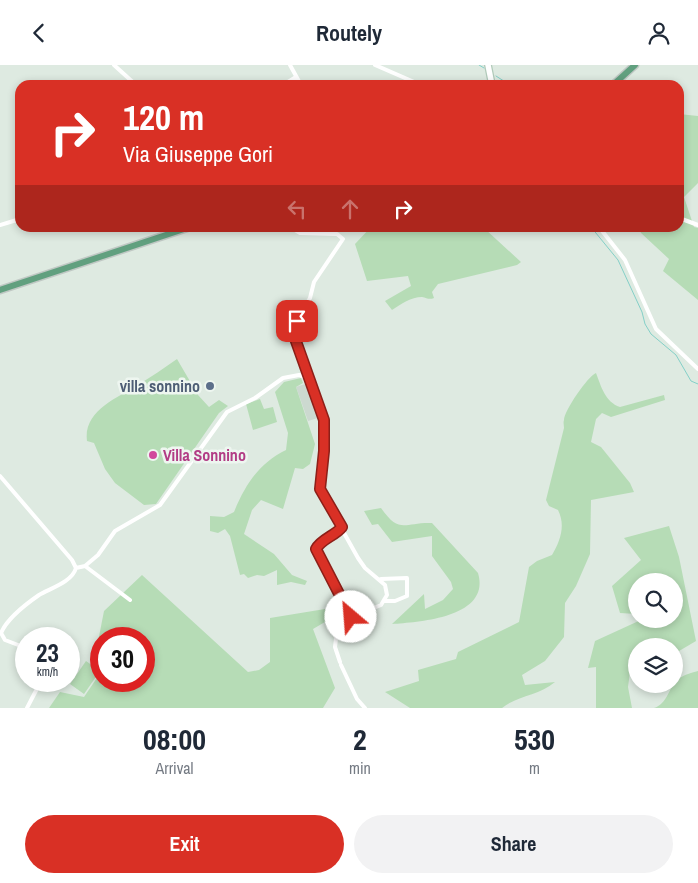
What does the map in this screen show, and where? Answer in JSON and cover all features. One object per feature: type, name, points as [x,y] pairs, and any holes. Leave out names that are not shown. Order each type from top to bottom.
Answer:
[{"type":"main road","points":[[488,65],[491,80]]},
{"type":"main road","points":[[618,80],[635,65]]},
{"type":"main road","points":[[0,290],[175,232]]},
{"type":"street","points":[[114,65],[130,80]]},
{"type":"street","points":[[290,65],[298,80]]},
{"type":"street","points":[[374,65],[409,80]]},
{"type":"street","points":[[291,80],[296,77]]},
{"type":"street","points":[[0,225],[15,220]]},
{"type":"street","points":[[684,220],[698,225]]},
{"type":"street","points":[[298,232],[337,234],[343,239],[314,282],[310,298],[292,330],[324,420],[324,451],[320,489],[365,569],[381,579],[386,588],[385,601],[381,605],[351,617],[335,635],[335,647],[340,664],[357,699],[365,708]]},
{"type":"street","points":[[603,232],[625,260],[656,329],[698,369]]},
{"type":"street","points":[[76,568],[85,566],[98,555],[115,531],[160,505],[226,412],[262,393],[283,378],[300,375],[309,378]]},
{"type":"street","points":[[0,476],[72,559],[76,568]]},
{"type":"street","points":[[342,527],[337,533],[319,544],[316,549],[351,617]]},
{"type":"street","points":[[85,566],[130,600]]},
{"type":"street","points":[[15,644],[5,640],[0,633],[4,625],[38,596],[72,576],[76,568]]},
{"type":"street","points":[[381,579],[407,579],[407,596],[395,601],[385,601]]},
{"type":"street","points":[[27,708],[35,692]]},
{"type":"shaded area","points":[[308,383],[321,417],[308,421],[296,387]]},
{"type":"green space","points":[[684,115],[698,116],[698,183],[684,197]]},
{"type":"green space","points":[[684,197],[694,227],[698,228],[698,300],[663,271],[669,259],[641,233],[684,232]]},
{"type":"green space","points":[[366,232],[488,232],[521,262],[517,265],[438,284],[432,292],[434,298],[414,298],[392,310],[385,301],[411,286],[408,276],[367,281],[355,244]]},
{"type":"green space","points":[[177,359],[198,395],[209,407],[219,400],[228,406],[219,413],[156,504],[144,505],[115,483],[105,469],[94,443],[87,441],[87,431],[90,421],[103,407]]},
{"type":"green space","points":[[596,373],[607,397],[620,407],[664,395],[665,400],[611,417],[602,413],[596,419],[591,442],[601,447],[630,483],[634,492],[591,500],[590,554],[576,586],[565,603],[564,637],[545,661],[522,675],[525,685],[555,682],[549,687],[515,700],[502,708],[410,708],[385,692],[419,681],[418,670],[456,659],[458,652],[519,622],[529,567],[537,561],[552,555],[561,533],[562,522],[558,510],[549,506],[546,500],[564,428],[565,416],[582,387]]},
{"type":"green space","points":[[301,378],[303,383],[296,387],[315,444],[310,464],[303,469],[295,468],[283,509],[261,500],[252,510],[244,534],[274,554],[292,575],[307,581],[305,585],[291,582],[277,585],[277,570],[264,576],[257,575],[248,578],[244,574],[240,575],[230,536],[225,529],[218,533],[210,531],[210,516],[224,517],[234,512],[254,476],[268,461],[286,450],[288,433],[275,392],[284,382]]},
{"type":"green space","points":[[260,399],[264,409],[273,407],[277,422],[253,430],[246,404]]},
{"type":"green space","points":[[381,508],[393,522],[398,524],[432,523],[478,573],[479,588],[474,599],[464,608],[435,619],[392,624],[424,594],[425,609],[443,600],[453,589],[451,582],[432,556],[432,536],[392,542],[378,524],[372,525],[364,511]]},
{"type":"green space","points":[[669,526],[682,573],[628,573],[628,614],[620,613],[612,586],[641,560],[624,538]]},
{"type":"green space","points":[[142,575],[248,672],[259,670],[270,662],[270,618],[325,609],[330,619],[313,629],[335,688],[323,708],[49,708],[60,692],[84,697],[90,688],[90,692],[155,692],[155,627],[101,627],[104,611]]},
{"type":"green space","points":[[683,577],[696,641],[683,649],[683,638],[628,638],[628,693],[632,708],[596,708],[596,667],[588,668],[595,641],[628,626],[628,628],[683,628]]},
{"type":"green space","points":[[86,661],[90,664],[90,685],[84,694],[80,691],[80,670]]},
{"type":"green space","points":[[698,671],[698,708],[654,708],[665,700],[669,693],[683,693],[683,677]]},
{"type":"waterway","points":[[479,65],[484,68]]},
{"type":"waterway","points":[[496,76],[502,80]]},
{"type":"waterway","points":[[595,232],[618,260],[651,334],[676,355],[691,381],[698,384]]},
{"type":"place","name":"villa sonnino","points":[[210,386]]},
{"type":"place","name":"Villa Sonnino","points":[[153,455]]},
{"type":"route","points":[[297,321],[292,330],[321,407],[324,420],[324,451],[320,489],[342,527],[329,539],[319,544],[316,549],[351,617]]}]
